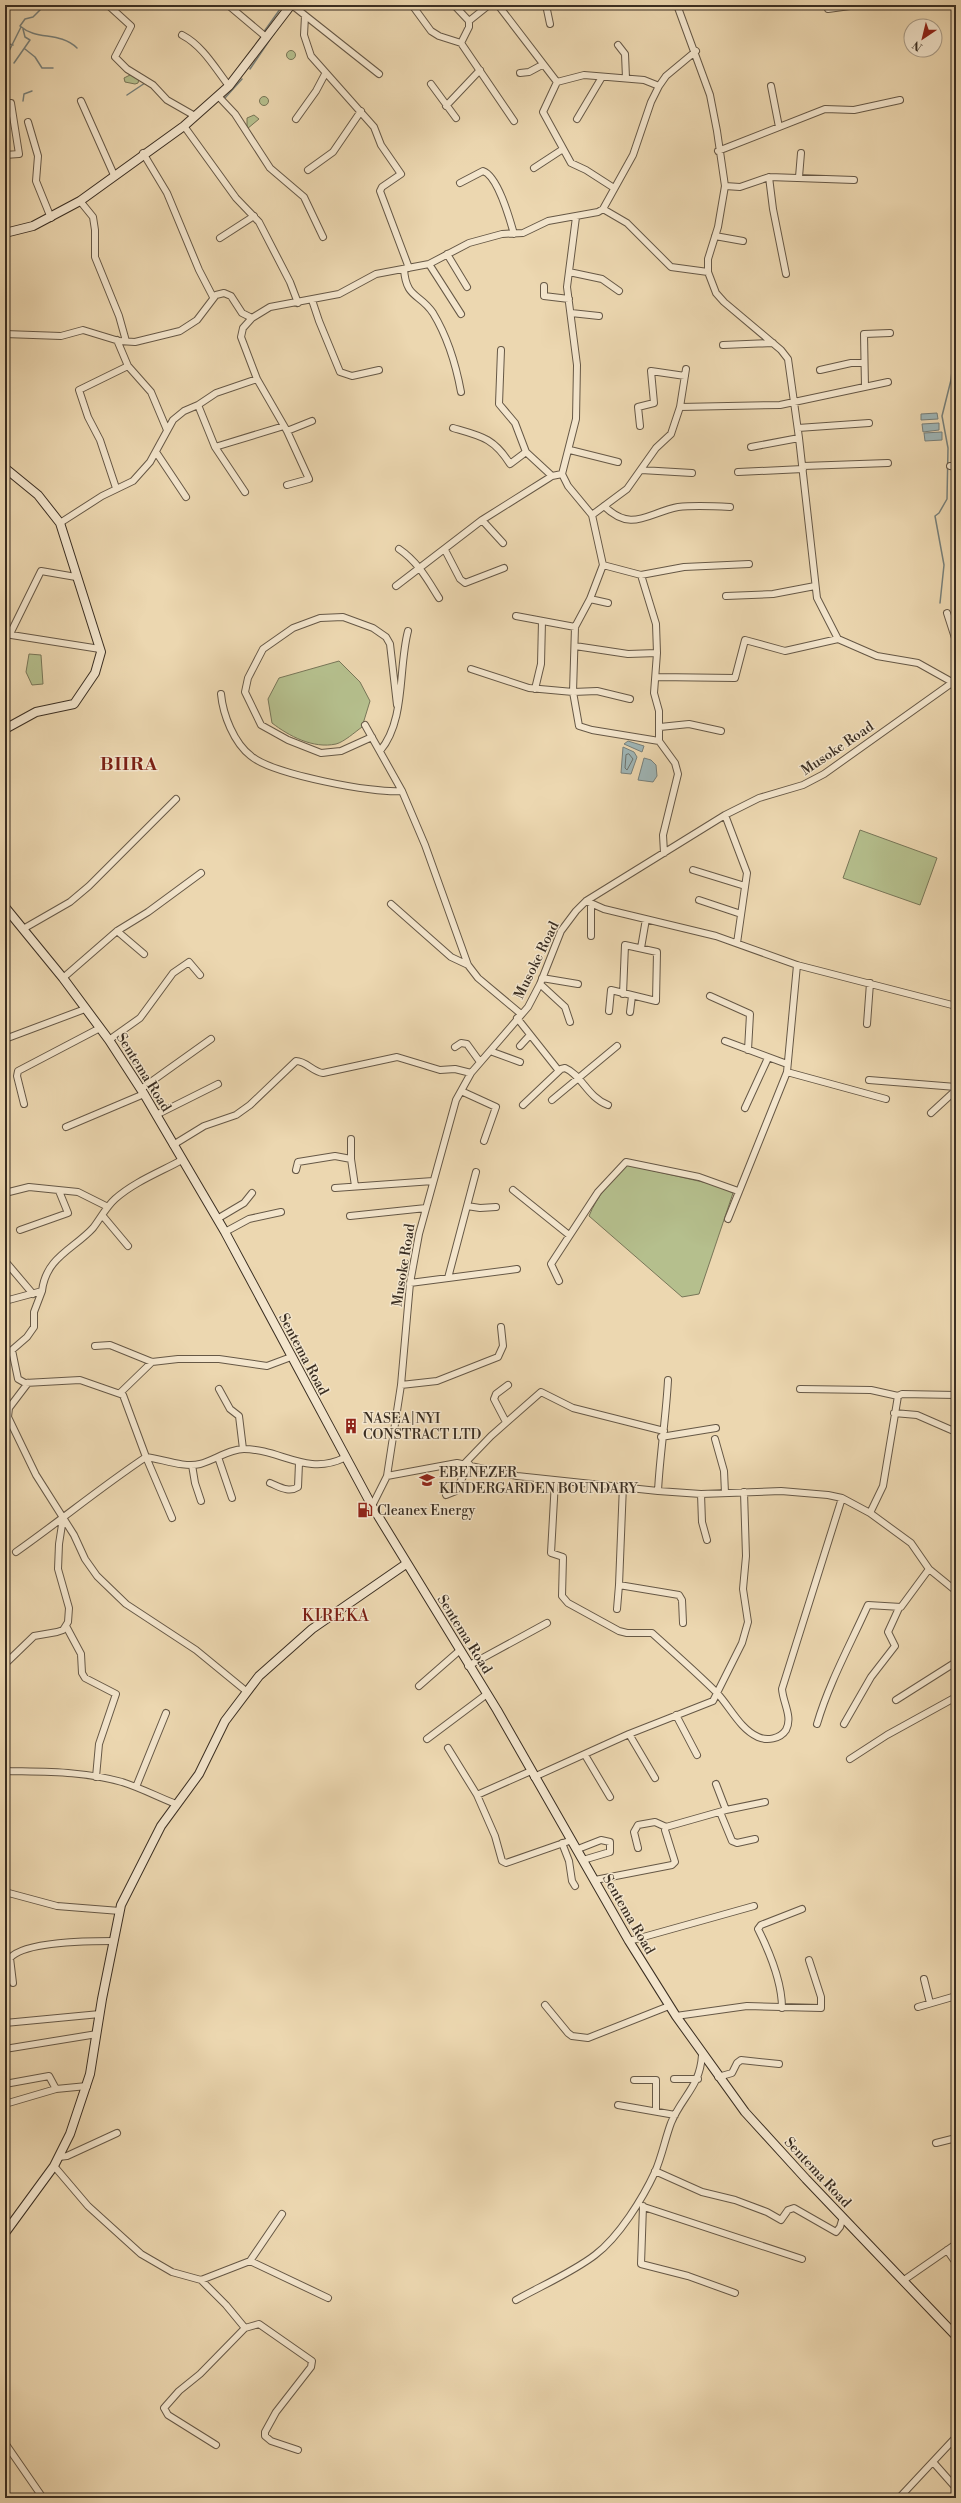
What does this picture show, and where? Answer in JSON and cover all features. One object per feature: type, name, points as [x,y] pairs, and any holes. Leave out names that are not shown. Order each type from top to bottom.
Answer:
[{"type":"main road","points":[[5,233],[33,226],[51,218],[80,201],[143,153],[184,126],[219,97],[229,86],[291,5]]},
{"type":"main road","points":[[5,468],[38,495],[60,523],[100,649],[101,657],[95,673],[74,704],[36,712],[6,729]]},
{"type":"main road","name":"Sentema Road","points":[[5,907],[63,978],[109,1040],[142,1091],[225,1232],[344,1458],[406,1564],[468,1666],[487,1694],[532,1774],[578,1849],[629,1942],[669,2006],[718,2077],[782,2153],[956,2336]]},
{"type":"main road","points":[[5,2233],[60,2157],[70,2134],[87,2086],[113,1941],[120,1911],[153,1841],[176,1804],[199,1774],[218,1733],[246,1691],[292,1644],[406,1564]]},
{"type":"street","points":[[108,5],[131,26],[115,57],[127,69],[153,85],[167,100],[195,116]]},
{"type":"street","points":[[228,5],[266,37]]},
{"type":"street","points":[[291,5],[379,74]]},
{"type":"street","points":[[412,5],[431,31],[439,36],[461,43],[514,121]]},
{"type":"street","points":[[454,5],[469,21],[469,27],[461,43]]},
{"type":"street","points":[[469,21],[489,5]]},
{"type":"street","points":[[498,5],[542,65],[557,82]]},
{"type":"street","points":[[546,5],[550,24]]},
{"type":"street","points":[[677,5],[696,51],[710,95],[718,151],[725,186],[715,236],[708,259],[708,272],[716,293],[773,343],[788,359],[803,468],[815,586],[820,606],[838,639]]},
{"type":"street","points":[[828,9],[846,6]]},
{"type":"street","points":[[305,16],[304,35],[308,52],[325,74],[361,110],[374,127],[381,145],[401,174],[382,187],[380,191],[407,268],[407,287],[435,317],[458,372],[461,392]]},
{"type":"street","points":[[182,35],[201,49],[229,86]]},
{"type":"street","points":[[618,45],[625,54],[626,78]]},
{"type":"street","points":[[287,485],[309,479],[285,429],[257,379],[241,334],[252,318],[270,307],[312,300],[346,291],[376,274],[429,264],[469,243],[502,234],[523,233],[548,221],[576,217],[603,209],[633,155],[651,102],[659,86],[666,76],[696,51]]},
{"type":"street","points":[[520,74],[529,72],[542,65]]},
{"type":"street","points":[[446,106],[480,70]]},
{"type":"street","points":[[296,119],[311,100],[325,74]]},
{"type":"street","points":[[614,188],[586,170],[571,163],[543,112],[557,82],[580,75],[644,80],[659,86]]},
{"type":"street","points":[[577,119],[602,77]]},
{"type":"street","points":[[431,84],[456,118]]},
{"type":"street","points":[[771,86],[779,127]]},
{"type":"street","points":[[219,97],[235,114],[270,168],[304,197],[323,236]]},
{"type":"street","points":[[718,151],[825,109],[854,110],[900,100]]},
{"type":"street","points":[[81,102],[114,175]]},
{"type":"street","points":[[5,155],[19,154],[11,103]]},
{"type":"street","points":[[308,170],[333,152],[361,110]]},
{"type":"street","points":[[28,122],[38,156],[36,181],[51,218]]},
{"type":"street","points":[[184,126],[236,198],[254,216],[290,282],[298,302]]},
{"type":"street","points":[[534,168],[563,149]]},
{"type":"street","points":[[143,153],[167,193],[199,270],[213,297]]},
{"type":"street","points":[[799,177],[801,153]]},
{"type":"street","points":[[460,183],[479,172],[483,171],[489,174],[500,194],[514,234]]},
{"type":"street","points":[[725,186],[740,187],[769,177],[854,180]]},
{"type":"street","points":[[769,177],[773,209],[786,274]]},
{"type":"street","points":[[80,201],[93,217],[94,257],[119,316],[126,341]]},
{"type":"street","points":[[603,209],[627,223],[671,267],[708,272]]},
{"type":"street","points":[[220,238],[254,216]]},
{"type":"street","points":[[576,217],[567,287],[577,364],[576,419],[570,450],[562,474],[568,486],[592,515],[603,565],[590,599],[575,627],[573,692],[579,726],[592,730],[659,741]]},
{"type":"street","points":[[715,236],[743,241]]},
{"type":"street","points":[[446,254],[467,287]]},
{"type":"street","points":[[429,264],[461,314]]},
{"type":"street","points":[[569,272],[602,279],[619,291]]},
{"type":"street","points":[[544,286],[544,296],[569,299]]},
{"type":"street","points":[[5,334],[61,336],[83,330],[117,340],[135,342],[180,331],[197,320],[213,297],[219,294],[228,294],[242,313],[252,318]]},
{"type":"street","points":[[312,300],[318,321],[340,372],[352,376],[379,370]]},
{"type":"street","points":[[571,313],[599,316]]},
{"type":"street","points":[[865,387],[864,334],[890,333]]},
{"type":"street","points":[[117,340],[128,366],[151,392],[167,430]]},
{"type":"street","points":[[723,345],[773,343]]},
{"type":"street","points":[[501,350],[501,374],[498,400],[515,424],[526,452],[552,476]]},
{"type":"street","points":[[820,370],[851,363],[864,363]]},
{"type":"street","points":[[116,488],[100,440],[88,417],[79,390],[128,366]]},
{"type":"street","points":[[592,515],[627,489],[656,448],[670,434],[680,407],[686,372],[651,371],[654,403],[638,407],[640,426]]},
{"type":"street","points":[[60,523],[116,488],[130,484],[156,452],[167,430],[178,415],[198,405],[216,393],[257,379]]},
{"type":"street","points":[[680,407],[794,403],[888,382]]},
{"type":"street","points":[[198,405],[215,447],[244,492]]},
{"type":"street","points":[[215,447],[312,421]]},
{"type":"street","points":[[798,428],[869,423]]},
{"type":"street","points":[[453,428],[475,434],[500,448],[510,464],[526,452]]},
{"type":"street","points":[[751,448],[799,438]]},
{"type":"street","points":[[570,450],[618,462]]},
{"type":"street","points":[[156,452],[186,497]]},
{"type":"street","points":[[738,472],[888,463]]},
{"type":"street","points":[[641,470],[692,473]]},
{"type":"street","points":[[396,586],[445,550],[482,520],[552,476],[562,474]]},
{"type":"street","points":[[604,506],[614,516],[624,520],[646,518],[677,508],[730,507]]},
{"type":"street","points":[[482,520],[503,543]]},
{"type":"street","points":[[399,548],[412,558],[439,598]]},
{"type":"street","points":[[445,550],[460,579],[465,583],[504,568]]},
{"type":"street","points":[[603,565],[641,576],[684,568],[749,564]]},
{"type":"street","points":[[76,577],[41,571],[7,634],[64,645],[100,649]]},
{"type":"street","points":[[641,576],[656,624],[657,653],[654,693],[660,728],[659,741],[675,763],[678,774],[663,835],[664,853]]},
{"type":"street","points":[[726,596],[772,594],[815,586]]},
{"type":"street","points":[[590,599],[608,603]]},
{"type":"street","points":[[947,614],[956,641]]},
{"type":"street","points":[[516,616],[575,627]]},
{"type":"street","points":[[372,737],[341,751],[321,753],[288,740],[261,725],[245,692],[248,678],[263,650],[293,628],[320,618],[343,617],[373,628],[381,633],[390,644],[397,705]]},
{"type":"street","points":[[535,689],[541,664],[542,622]]},
{"type":"street","points":[[380,751],[392,734],[408,631]]},
{"type":"street","points":[[656,677],[735,678],[745,640],[785,651],[838,639],[877,656],[918,663],[954,681]]},
{"type":"street","points":[[575,646],[628,654],[657,653]]},
{"type":"street","points":[[471,669],[535,689],[573,692],[597,691],[630,699]]},
{"type":"street","name":"Musoke Road","points":[[372,1506],[387,1476],[401,1385],[410,1283],[426,1208],[456,1100],[471,1073],[528,1007],[540,984],[561,931],[576,911],[664,853],[725,815],[759,798],[803,785],[824,774],[954,681]]},
{"type":"street","points":[[221,694],[226,717],[240,742],[246,752],[262,763],[292,773],[376,791],[402,791]]},
{"type":"street","points":[[5,720],[6,729]]},
{"type":"street","points":[[660,728],[689,724],[721,731]]},
{"type":"street","points":[[365,725],[402,791],[425,845],[468,965],[478,978],[519,1016],[530,1035],[559,1071]]},
{"type":"street","points":[[23,929],[70,902],[89,886],[176,799]]},
{"type":"street","points":[[725,815],[747,873],[737,943]]},
{"type":"street","points":[[693,870],[745,886]]},
{"type":"street","points":[[63,978],[117,931],[148,912],[201,873]]},
{"type":"street","points":[[699,900],[741,914]]},
{"type":"street","points":[[591,936],[588,903],[604,909],[694,930],[737,943],[797,965],[956,1006]]},
{"type":"street","points":[[391,904],[451,957],[468,965]]},
{"type":"street","points":[[640,948],[646,919]]},
{"type":"street","points":[[117,931],[144,954]]},
{"type":"street","points":[[609,1011],[610,990],[623,994],[656,1001],[657,952],[625,945],[623,994]]},
{"type":"street","points":[[109,1040],[140,1018],[173,972],[189,962],[200,975]]},
{"type":"street","points":[[728,1220],[738,1190],[787,1072],[797,965]]},
{"type":"street","points":[[542,978],[578,984]]},
{"type":"street","points":[[867,1024],[870,983]]},
{"type":"street","points":[[540,984],[565,1007],[570,1022]]},
{"type":"street","points":[[630,1012],[632,996]]},
{"type":"street","points":[[710,996],[750,1014],[748,1050]]},
{"type":"street","points":[[5,1039],[85,1009]]},
{"type":"street","points":[[24,1104],[17,1076],[18,1071],[100,1028]]},
{"type":"street","points":[[520,1046],[530,1035]]},
{"type":"street","points":[[66,1127],[142,1091],[211,1039]]},
{"type":"street","points":[[724,1041],[787,1064]]},
{"type":"street","points":[[455,1047],[461,1043],[466,1044],[480,1062]]},
{"type":"street","points":[[552,1100],[617,1046]]},
{"type":"street","points":[[490,1050],[520,1062]]},
{"type":"street","points":[[173,1145],[204,1126],[236,1115],[245,1109],[296,1061],[302,1062],[313,1071],[324,1073],[397,1057],[440,1070],[454,1069],[471,1073]]},
{"type":"street","points":[[745,1108],[768,1058]]},
{"type":"street","points":[[523,1104],[559,1071],[568,1069],[593,1097],[608,1105]]},
{"type":"street","points":[[787,1072],[886,1099]]},
{"type":"street","points":[[869,1080],[956,1086]]},
{"type":"street","points":[[156,1115],[218,1084]]},
{"type":"street","points":[[932,1113],[956,1090]]},
{"type":"street","points":[[461,1091],[496,1107],[484,1141]]},
{"type":"street","points":[[351,1139],[351,1159],[355,1186]]},
{"type":"street","points":[[296,1170],[298,1162],[335,1156],[351,1159]]},
{"type":"street","points":[[172,1518],[146,1457],[125,1398],[120,1393],[80,1380],[28,1383],[18,1379],[12,1350],[31,1332],[34,1327],[34,1312],[46,1276],[55,1262],[75,1241],[92,1228],[115,1199],[129,1189],[182,1160]]},
{"type":"street","points":[[559,1281],[551,1264],[598,1192],[626,1162],[699,1177],[738,1190]]},
{"type":"street","points":[[448,1278],[476,1172]]},
{"type":"street","points":[[335,1188],[433,1181]]},
{"type":"street","points":[[5,1193],[29,1187],[83,1194],[108,1207]]},
{"type":"street","points":[[513,1190],[569,1235]]},
{"type":"street","points":[[20,1230],[68,1213],[59,1191]]},
{"type":"street","points":[[217,1219],[244,1203],[252,1193]]},
{"type":"street","points":[[467,1206],[480,1208],[496,1207]]},
{"type":"street","points":[[350,1216],[426,1208]]},
{"type":"street","points":[[225,1232],[249,1219],[281,1212]]},
{"type":"street","points":[[102,1215],[128,1246]]},
{"type":"street","points":[[5,1261],[33,1294]]},
{"type":"street","points":[[410,1283],[517,1269]]},
{"type":"street","points":[[5,1301],[42,1291]]},
{"type":"street","points":[[401,1385],[437,1381],[498,1357],[503,1346],[501,1327]]},
{"type":"street","points":[[95,1346],[110,1345],[152,1362],[178,1359],[219,1359],[266,1366],[291,1357]]},
{"type":"street","points":[[120,1393],[152,1362]]},
{"type":"street","points":[[658,1491],[668,1380]]},
{"type":"street","points":[[28,1383],[9,1408],[8,1417],[36,1475],[74,1535],[92,1570],[122,1601],[196,1650],[246,1691]]},
{"type":"street","points":[[506,1422],[494,1399],[496,1394],[508,1385]]},
{"type":"street","points":[[219,1389],[230,1409],[239,1416],[243,1449]]},
{"type":"street","points":[[800,1389],[870,1390],[898,1396],[902,1394],[956,1395]]},
{"type":"street","points":[[446,1495],[456,1491],[467,1464],[506,1422],[541,1392],[573,1408],[663,1434],[716,1428]]},
{"type":"street","points":[[870,1513],[883,1486],[898,1396]]},
{"type":"street","points":[[894,1413],[917,1415],[956,1432]]},
{"type":"street","points":[[715,1439],[724,1470],[724,1493]]},
{"type":"street","points":[[16,1552],[63,1518],[96,1490],[146,1457],[192,1465],[243,1449],[266,1452],[299,1463],[333,1464],[344,1458]]},
{"type":"street","points":[[218,1457],[232,1498]]},
{"type":"street","points":[[270,1483],[290,1491],[294,1490],[298,1487],[299,1463]]},
{"type":"street","points":[[387,1476],[449,1464],[467,1464],[517,1476],[623,1486],[658,1491],[701,1494],[744,1492],[814,1493],[842,1498],[870,1513],[915,1547],[929,1569],[956,1591]]},
{"type":"street","points":[[192,1465],[195,1483],[201,1501]]},
{"type":"street","points":[[556,1480],[551,1553],[562,1557],[562,1596],[568,1603],[619,1631],[627,1633],[652,1633],[717,1694],[742,1725],[759,1738],[766,1739],[779,1737],[785,1731],[788,1715],[782,1689],[842,1498]]},
{"type":"street","points":[[617,1609],[623,1486]]},
{"type":"street","points":[[477,1795],[585,1755],[629,1734],[676,1715],[708,1705],[717,1694],[742,1643],[748,1622],[743,1589],[746,1556],[744,1492]]},
{"type":"street","points":[[701,1494],[702,1522],[707,1540]]},
{"type":"street","points":[[63,1518],[59,1544],[58,1569],[69,1608],[66,1626],[81,1654],[82,1673],[85,1678],[116,1694],[99,1744],[96,1777]]},
{"type":"street","points":[[844,1724],[871,1677],[895,1646],[888,1632],[899,1608],[929,1569]]},
{"type":"street","points":[[619,1585],[679,1595],[682,1600],[683,1624]]},
{"type":"street","points":[[817,1724],[827,1691],[841,1666],[868,1606],[870,1604],[899,1608]]},
{"type":"street","points":[[468,1666],[548,1623]]},
{"type":"street","points":[[5,1664],[34,1636],[57,1632],[66,1626]]},
{"type":"street","points":[[419,1686],[459,1651]]},
{"type":"street","points":[[896,1700],[956,1662]]},
{"type":"street","points":[[428,1739],[487,1694]]},
{"type":"street","points":[[850,1759],[887,1735],[956,1696]]},
{"type":"street","points":[[136,1787],[166,1713]]},
{"type":"street","points":[[676,1715],[697,1755]]},
{"type":"street","points":[[629,1734],[655,1778]]},
{"type":"street","points":[[448,1748],[477,1795],[495,1836],[502,1861],[506,1864],[572,1840]]},
{"type":"street","points":[[585,1755],[610,1797]]},
{"type":"street","points":[[5,1771],[64,1772],[96,1777],[136,1787],[176,1804]]},
{"type":"street","points":[[716,1784],[732,1840],[737,1843],[754,1839]]},
{"type":"street","points":[[638,1848],[634,1832],[638,1825],[655,1822],[666,1827],[723,1811],[765,1802]]},
{"type":"street","points":[[595,1880],[672,1865],[675,1862],[665,1830],[666,1827]]},
{"type":"street","points":[[578,1849],[601,1840],[610,1842],[610,1852],[583,1860]]},
{"type":"street","points":[[562,1843],[569,1861],[572,1881],[575,1886]]},
{"type":"street","points":[[5,1892],[57,1906],[120,1911]]},
{"type":"street","points":[[629,1942],[754,1906]]},
{"type":"street","points":[[782,2008],[782,1997],[769,1951],[758,1929],[761,1925],[802,1909]]},
{"type":"street","points":[[13,1983],[10,1958],[14,1954],[48,1945],[78,1941],[113,1941]]},
{"type":"street","points":[[676,2016],[747,2006],[820,2008],[821,1997],[809,1960]]},
{"type":"street","points":[[924,1979],[930,2004]]},
{"type":"street","points":[[918,2007],[956,1996]]},
{"type":"street","points":[[545,2005],[568,2033],[572,2036],[588,2038],[669,2006]]},
{"type":"street","points":[[5,2023],[100,2014]]},
{"type":"street","points":[[5,2049],[97,2034]]},
{"type":"street","points":[[516,2300],[595,2256],[617,2232],[641,2198],[655,2171],[675,2115],[698,2079],[701,2070],[702,2055]]},
{"type":"street","points":[[718,2077],[732,2072],[737,2063],[741,2060],[779,2064]]},
{"type":"street","points":[[5,2084],[49,2076],[56,2089]]},
{"type":"street","points":[[674,2079],[698,2079]]},
{"type":"street","points":[[634,2080],[656,2080],[656,2110]]},
{"type":"street","points":[[5,2104],[56,2089],[87,2086]]},
{"type":"street","points":[[618,2105],[656,2110],[675,2115]]},
{"type":"street","points":[[60,2157],[67,2156],[117,2133]]},
{"type":"street","points":[[936,2143],[956,2138]]},
{"type":"street","points":[[54,2166],[88,2206],[141,2254],[172,2272],[201,2280],[226,2305],[245,2328]]},
{"type":"street","points":[[655,2171],[702,2192],[735,2200],[767,2212],[781,2220],[788,2210],[794,2208],[836,2232],[840,2228],[843,2217]]},
{"type":"street","points":[[641,2198],[644,2208],[641,2264],[688,2276],[735,2293]]},
{"type":"street","points":[[644,2208],[802,2259]]},
{"type":"street","points":[[201,2280],[250,2261],[282,2214]]},
{"type":"street","points":[[904,2280],[956,2244]]},
{"type":"street","points":[[947,2250],[956,2263]]},
{"type":"street","points":[[250,2261],[328,2298]]},
{"type":"street","points":[[216,2445],[168,2415],[164,2408],[181,2388],[200,2374],[245,2328],[259,2324],[312,2361],[311,2367],[276,2412],[265,2432],[265,2436],[270,2441],[298,2450]]},
{"type":"street","points":[[899,2498],[956,2437]]},
{"type":"street","points":[[5,2443],[43,2498]]},
{"type":"street","points":[[933,2462],[956,2488]]},
{"type":"green space","points":[[291,50],[296,55],[291,60],[286,55]]},
{"type":"green space","points":[[134,73],[139,79],[138,83],[135,84],[125,82],[124,78]]},
{"type":"green space","points":[[262,97],[266,97],[268,101],[266,105],[262,105],[260,103],[260,99]]},
{"type":"green space","points":[[254,115],[259,119],[247,129],[247,118]]},
{"type":"green space","points":[[29,654],[41,655],[43,684],[32,685],[26,672]]},
{"type":"green space","points":[[339,661],[360,682],[370,701],[362,727],[349,737],[336,744],[319,745],[294,737],[272,723],[268,699],[279,678]]},
{"type":"green space","points":[[860,830],[937,858],[920,905],[843,878]]},
{"type":"green space","points":[[628,1165],[716,1185],[733,1193],[699,1294],[682,1297],[589,1216],[596,1202],[606,1188]]},
{"type":"water","points":[[937,413],[938,419],[921,420],[921,414]]},
{"type":"water","points":[[939,423],[939,430],[923,432],[922,424]]},
{"type":"water","points":[[942,432],[942,440],[925,441],[924,433]]},
{"type":"water","points":[[628,741],[644,746],[642,752],[624,744]]},
{"type":"water","points":[[623,747],[634,752],[637,757],[631,774],[621,773]]},
{"type":"water","points":[[644,758],[651,760],[656,765],[657,776],[653,782],[638,780]]},
{"type":"waterway","points":[[45,5],[33,17],[25,19],[20,26],[27,31],[63,40],[77,48]]},
{"type":"waterway","points":[[263,33],[283,5]]},
{"type":"waterway","points":[[952,5],[956,118]]},
{"type":"waterway","points":[[5,59],[21,27]]},
{"type":"waterway","points":[[14,63],[30,40],[25,37],[23,29]]},
{"type":"waterway","points":[[250,69],[275,32]]},
{"type":"waterway","points":[[257,43],[262,36]]},
{"type":"waterway","points":[[5,43],[13,45]]},
{"type":"waterway","points":[[25,49],[35,57],[42,68],[53,68]]},
{"type":"waterway","points":[[224,99],[242,79]]},
{"type":"waterway","points":[[127,95],[145,83]]},
{"type":"waterway","points":[[23,101],[24,94],[32,91]]},
{"type":"waterway","points":[[940,603],[944,565],[935,516],[939,513],[947,499],[948,448],[942,416],[951,380],[956,336]]},
{"type":"place","name":"NASEA|NYI CONSTRACT LTD","points":[[351,1426]]},
{"type":"place","name":"EBENEZER KINDERGARDEN BOUNDARY","points":[[427,1480]]},
{"type":"place","name":"Cleanex Energy","points":[[365,1510]]},
{"type":"district","name":"BIIRA","points":[[129,764]]},
{"type":"district","name":"KIREKA","points":[[336,1615]]}]
